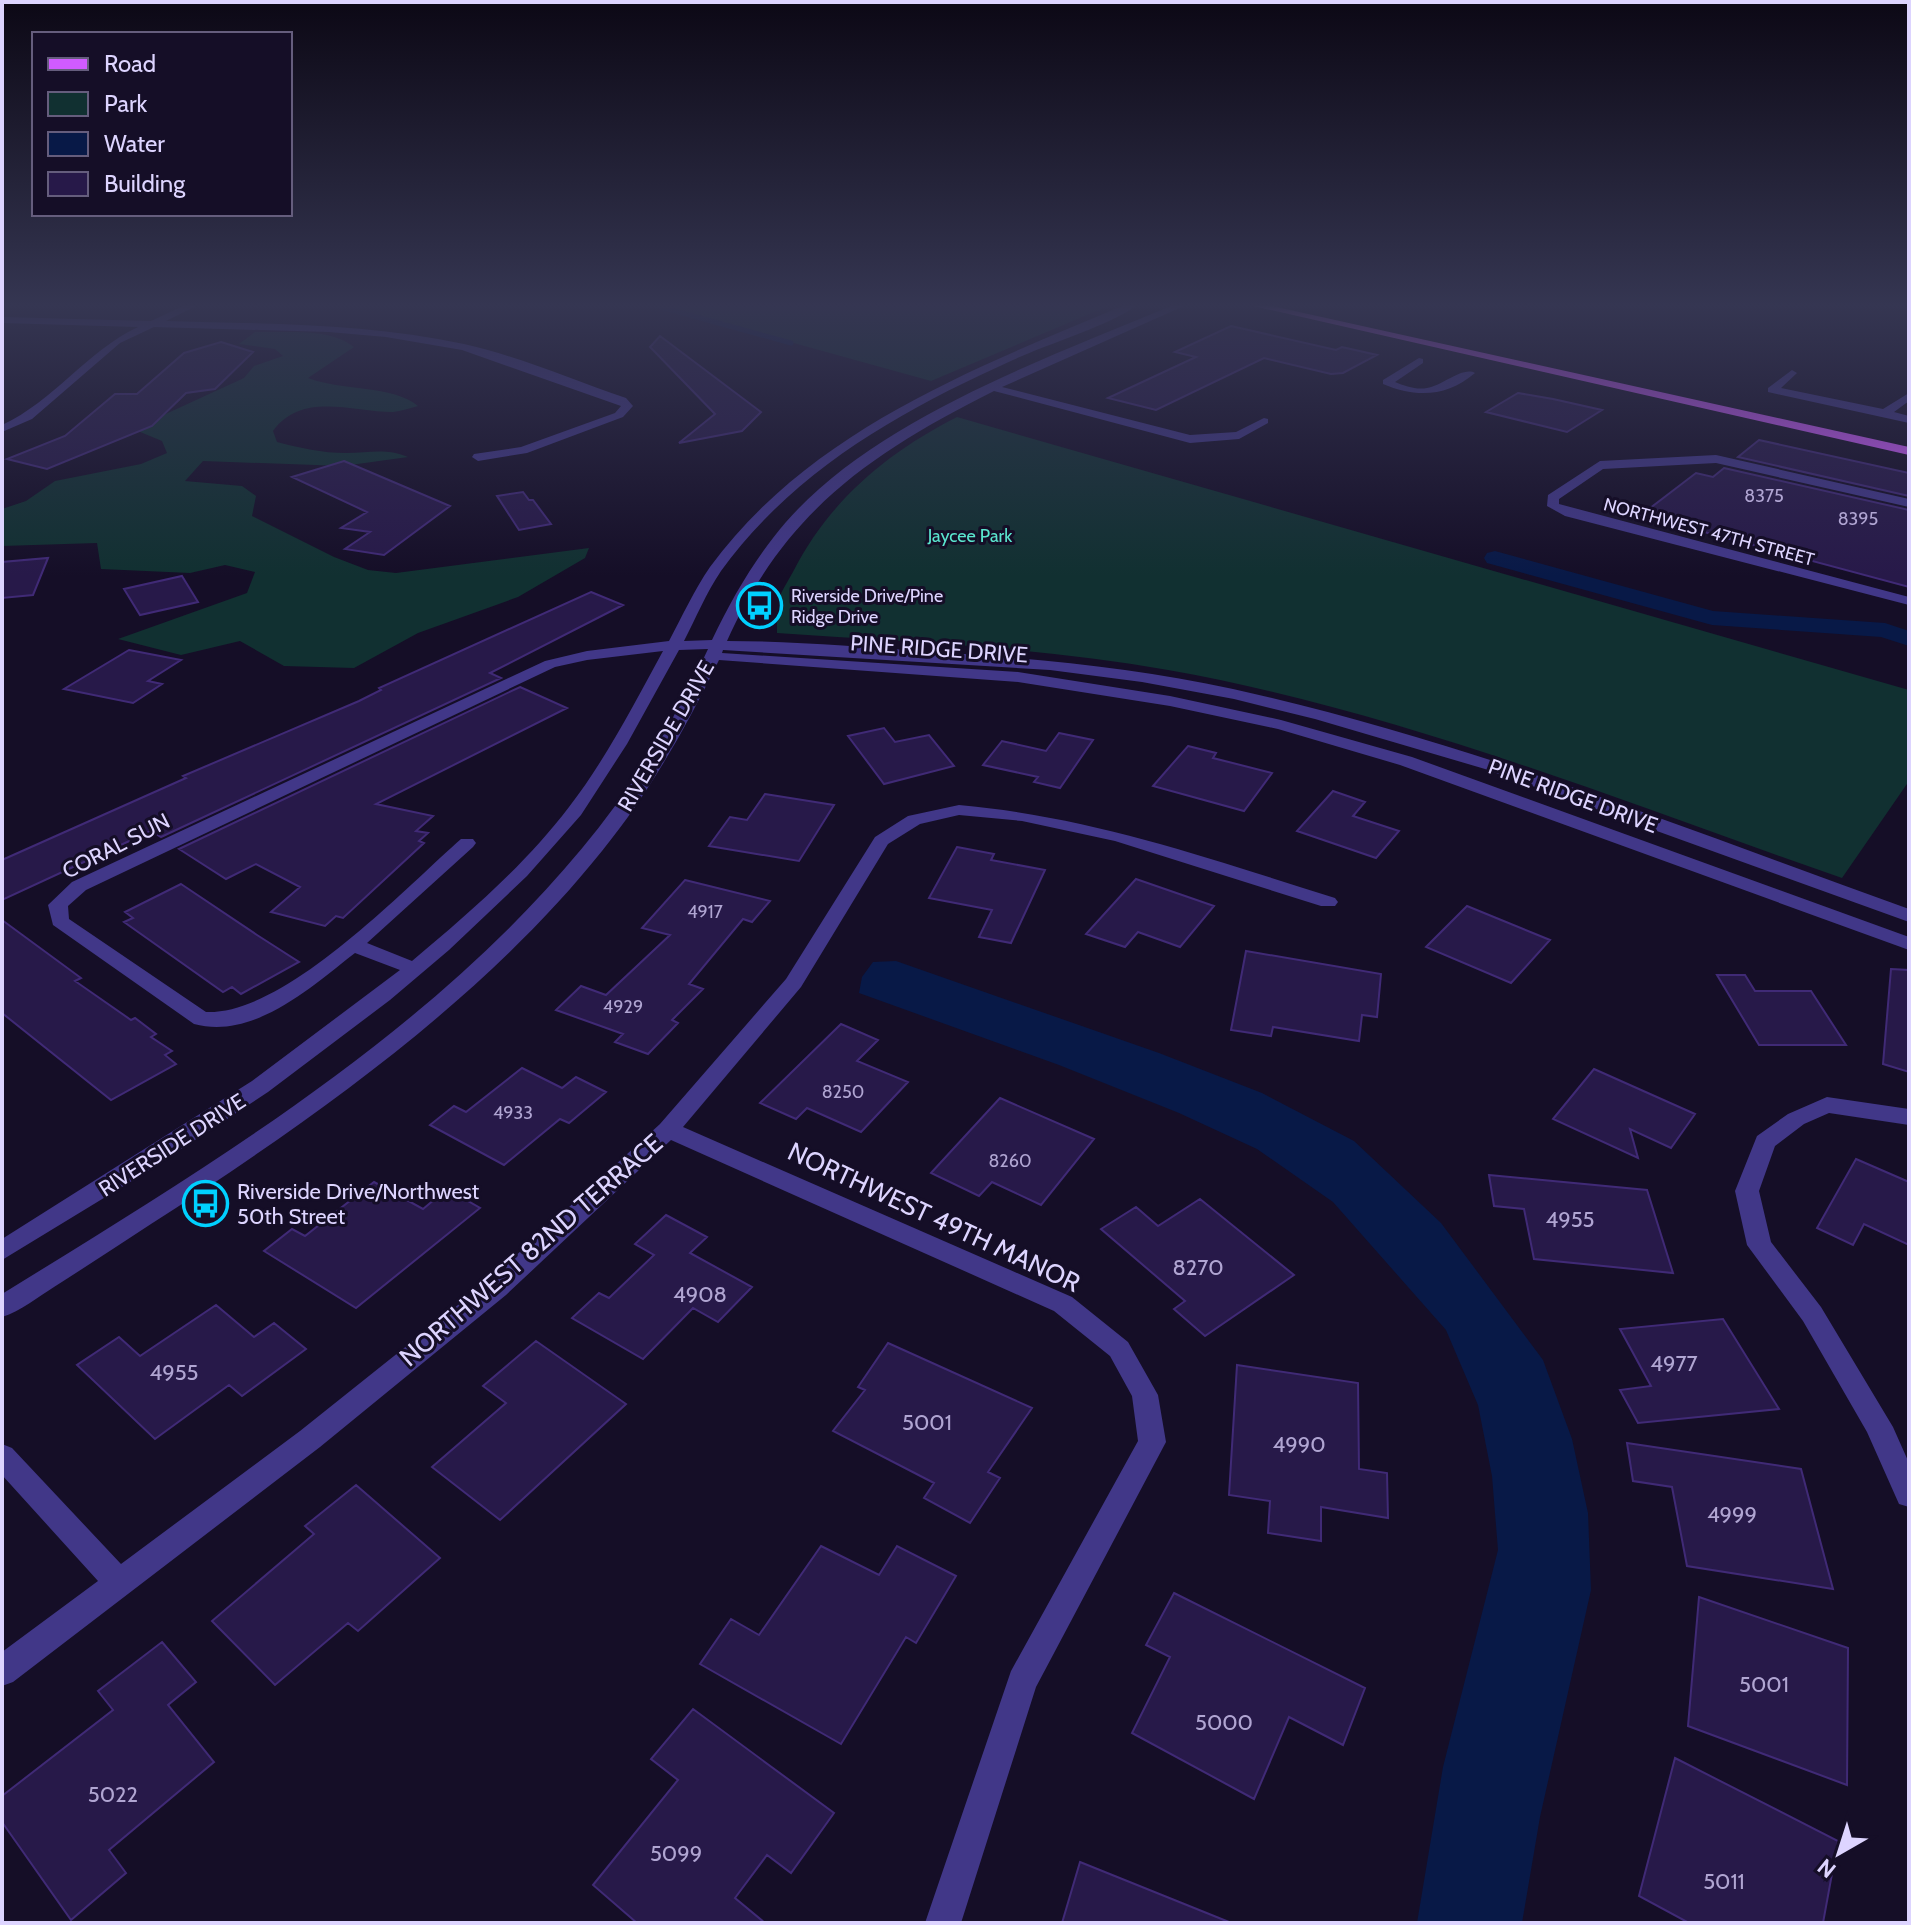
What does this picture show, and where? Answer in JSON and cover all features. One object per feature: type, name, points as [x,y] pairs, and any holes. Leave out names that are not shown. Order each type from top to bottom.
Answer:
[{"type":"main road","points":[[1661,396],[1909,451]]},
{"type":"main road","points":[[1722,396],[1909,437]]},
{"type":"street","points":[[2,429],[53,396]]},
{"type":"street","points":[[478,457],[523,450],[619,415],[627,406],[622,400],[610,396]]},
{"type":"street","name":"RIVERSIDE DRIVE","points":[[2,1251],[161,1154],[265,1085],[415,969],[500,893],[583,801],[715,572],[745,533],[771,503],[818,462],[878,421],[925,396]]},
{"type":"street","name":"RIVERSIDE DRIVE","points":[[2,1307],[165,1206],[286,1123],[362,1066],[490,959],[576,871],[620,817],[654,765],[754,574],[807,511],[853,468],[911,430],[979,396]]},
{"type":"street","points":[[1024,396],[1190,439],[1239,435],[1264,421]]},
{"type":"street","points":[[1801,396],[1909,420]]},
{"type":"street","points":[[1885,413],[1908,396]]},
{"type":"street","name":"NORTHWEST 47TH STREET","points":[[1909,503],[1716,459],[1600,465],[1553,498],[1553,506],[1570,513],[1909,601]]},
{"type":"street","name":"PINE RIDGE DRIVE","points":[[672,648],[1018,677],[1170,701],[1281,725],[1406,761],[1909,944]]},
{"type":"street","name":"CORAL SUN","points":[[467,843],[353,945],[287,995],[257,1011],[230,1020],[201,1019],[60,921],[58,905],[79,886],[550,664],[617,650],[672,648]]},
{"type":"street","name":"PINE RIDGE DRIVE","points":[[715,651],[1059,664],[1234,694],[1416,741],[1909,916]]},
{"type":"street","name":"NORTHWEST 82ND TERRACE","points":[[2,1671],[310,1439],[497,1288],[668,1130],[794,983],[881,841],[914,820],[959,810],[1022,816],[1119,836],[1328,902]]},
{"type":"street","points":[[353,945],[415,969]]},
{"type":"street","points":[[1909,1117],[1827,1105],[1796,1119],[1765,1142],[1747,1191],[1759,1245],[1812,1314],[1879,1427],[1909,1495]]},
{"type":"street","name":"NORTHWEST 49TH MANOR","points":[[668,1130],[1063,1304],[1119,1349],[1145,1395],[1152,1442],[1022,1682],[943,1923]]},
{"type":"street","points":[[2,1456],[119,1583]]},
{"type":"green space","points":[[205,396],[398,396],[418,406],[393,412],[313,407],[298,411],[273,431],[277,442],[303,448],[346,453],[385,452],[408,457],[343,466],[203,461],[185,481],[242,486],[256,496],[252,516],[334,557],[368,570],[396,573],[589,548],[585,558],[518,597],[418,633],[354,668],[284,666],[240,641],[181,655],[118,639],[247,593],[255,572],[225,565],[190,573],[101,569],[97,543],[2,546],[2,509],[26,501],[55,481],[141,464],[167,453],[162,441],[133,429]]},
{"type":"green space","name":"Jaycee Park","points":[[957,417],[1909,690],[1909,781],[1842,878],[1509,760],[1340,709],[1254,688],[1168,670],[1071,656],[777,633],[781,595],[825,521],[863,480],[885,462]]},
{"type":"water","points":[[896,961],[1159,1053],[1262,1093],[1354,1141],[1441,1223],[1543,1360],[1572,1439],[1588,1513],[1591,1590],[1540,1817],[1522,1923],[1417,1923],[1443,1767],[1498,1550],[1492,1476],[1478,1405],[1446,1330],[1333,1202],[1257,1149],[1179,1113],[1059,1065],[859,993],[862,977],[873,962]]},
{"type":"building","points":[[113,396],[183,396],[152,426],[47,469],[7,459],[65,436]]},
{"type":"building","points":[[697,396],[740,396],[761,412],[742,431],[679,443],[715,414]]},
{"type":"building","points":[[1113,396],[1185,396],[1156,410],[1108,398]]},
{"type":"building","points":[[1513,396],[1535,396],[1602,410],[1567,432],[1486,412]]},
{"type":"building","points":[[1759,440],[1909,473],[1909,496],[1738,457]]},
{"type":"building","points":[[344,461],[450,506],[384,555],[345,549],[370,532],[341,528],[367,512],[292,477]]},
{"type":"building","points":[[1724,468],[1909,510],[1909,587],[1641,515],[1696,473],[1713,477]]},
{"type":"building","points":[[523,492],[551,524],[519,530],[497,496]]},
{"type":"building","points":[[48,558],[33,595],[2,598],[2,562]]},
{"type":"building","points":[[182,576],[198,602],[140,615],[124,589]]},
{"type":"building","points":[[591,592],[623,605],[490,673],[501,678],[161,837],[151,831],[2,900],[2,860],[186,778],[183,776],[359,701],[381,690],[379,688]]},
{"type":"building","points":[[129,650],[181,660],[148,681],[162,684],[133,703],[64,689]]},
{"type":"building","points":[[520,687],[567,708],[376,804],[433,816],[416,831],[428,833],[419,841],[424,843],[343,918],[336,916],[325,926],[271,912],[300,887],[256,864],[226,879],[179,849]]},
{"type":"building","points":[[884,728],[895,742],[929,735],[954,766],[884,784],[848,736]]},
{"type":"building","points":[[1059,733],[1093,740],[1060,788],[1034,782],[1038,777],[983,765],[1002,741],[1046,751]]},
{"type":"building","points":[[1188,746],[1216,753],[1213,758],[1272,773],[1244,811],[1153,786]]},
{"type":"building","points":[[1333,791],[1365,802],[1353,816],[1399,831],[1376,858],[1297,831]]},
{"type":"building","points":[[765,794],[834,805],[799,861],[709,846],[730,817],[747,820]]},
{"type":"building","points":[[957,847],[994,854],[991,860],[1045,870],[1011,943],[979,937],[992,910],[929,898]]},
{"type":"building","points":[[1136,879],[1214,906],[1180,947],[1138,932],[1125,947],[1086,934]]},
{"type":"building","points":[[685,880],[770,901],[752,922],[743,919],[689,984],[703,989],[672,1020],[678,1023],[648,1054],[615,1042],[623,1034],[556,1010],[581,986],[606,995],[670,935],[642,928]]},
{"type":"building","points":[[181,884],[299,962],[241,994],[232,987],[223,992],[124,922],[133,918],[125,912]]},
{"type":"building","points":[[1467,906],[1550,940],[1511,983],[1426,947]]},
{"type":"building","points":[[2,920],[81,978],[75,981],[156,1034],[151,1037],[172,1051],[165,1055],[176,1064],[111,1100],[2,1013]]},
{"type":"building","points":[[1246,951],[1381,974],[1377,1017],[1362,1015],[1359,1041],[1273,1027],[1271,1036],[1231,1030]]},
{"type":"building","points":[[1891,969],[1909,970],[1909,1072],[1883,1064]]},
{"type":"building","points":[[1717,975],[1745,975],[1755,991],[1811,991],[1846,1045],[1759,1045]]},
{"type":"building","points":[[841,1024],[878,1040],[857,1061],[908,1082],[861,1132],[807,1108],[796,1119],[760,1103]]},
{"type":"building","points":[[522,1068],[562,1088],[576,1077],[606,1092],[569,1123],[560,1119],[504,1165],[430,1125],[454,1106],[466,1112]]},
{"type":"building","points":[[1594,1069],[1695,1114],[1671,1148],[1630,1129],[1638,1158],[1553,1119]]},
{"type":"building","points":[[1000,1098],[1094,1139],[1041,1205],[992,1182],[979,1196],[931,1173]]},
{"type":"building","points":[[1856,1159],[1909,1182],[1909,1245],[1864,1224],[1853,1245],[1817,1228]]},
{"type":"building","points":[[1489,1175],[1647,1190],[1673,1273],[1534,1259],[1524,1209],[1494,1206]]},
{"type":"building","points":[[374,1182],[423,1209],[447,1189],[480,1208],[356,1308],[264,1251],[292,1229],[305,1236]]},
{"type":"building","points":[[1200,1199],[1294,1275],[1205,1336],[1174,1309],[1185,1301],[1101,1229],[1136,1207],[1158,1226]]},
{"type":"building","points":[[666,1215],[707,1237],[690,1253],[752,1287],[718,1322],[693,1308],[643,1359],[572,1318],[599,1293],[609,1298],[654,1255],[635,1244]]},
{"type":"building","points":[[216,1305],[254,1337],[274,1323],[306,1349],[242,1396],[229,1385],[155,1439],[77,1365],[119,1337],[140,1356]]},
{"type":"building","points":[[1723,1319],[1779,1409],[1638,1423],[1620,1390],[1651,1386],[1620,1329]]},
{"type":"building","points":[[536,1341],[626,1404],[500,1520],[432,1467],[506,1403],[483,1386]]},
{"type":"building","points":[[888,1343],[1032,1408],[988,1472],[1000,1478],[970,1523],[924,1498],[934,1483],[833,1431],[865,1390],[858,1387]]},
{"type":"building","points":[[1237,1365],[1358,1383],[1359,1469],[1387,1473],[1388,1518],[1321,1507],[1321,1541],[1268,1533],[1270,1501],[1229,1495]]},
{"type":"building","points":[[1627,1443],[1801,1469],[1833,1589],[1687,1566],[1672,1487],[1633,1481]]},
{"type":"building","points":[[356,1485],[440,1558],[358,1631],[348,1623],[275,1685],[212,1621],[314,1534],[305,1526]]},
{"type":"building","points":[[821,1546],[879,1575],[897,1546],[956,1576],[916,1643],[906,1637],[841,1744],[700,1664],[731,1619],[759,1635]]},
{"type":"building","points":[[1174,1593],[1365,1688],[1343,1745],[1289,1717],[1254,1799],[1132,1733],[1170,1657],[1146,1645]]},
{"type":"building","points":[[1699,1597],[1848,1648],[1847,1785],[1688,1726]]},
{"type":"building","points":[[162,1642],[196,1682],[168,1705],[214,1762],[109,1850],[126,1873],[71,1920],[2,1822],[2,1796],[113,1710],[98,1691]]},
{"type":"building","points":[[693,1709],[834,1813],[791,1873],[767,1855],[735,1898],[765,1923],[637,1923],[593,1885],[678,1780],[651,1759]]},
{"type":"building","points":[[1675,1758],[1838,1841],[1823,1923],[1689,1923],[1639,1896]]},
{"type":"building","points":[[1080,1862],[1229,1922],[1229,1923],[1062,1923]]},
{"type":"waterway","points":[[1495,558],[1712,618],[1885,630],[1909,639]]},
{"type":"place","name":"Riverside Drive/Pine Ridge Drive","points":[[760,606]]},
{"type":"place","name":"Riverside Drive/Northwest 50th Street","points":[[206,1204]]}]
